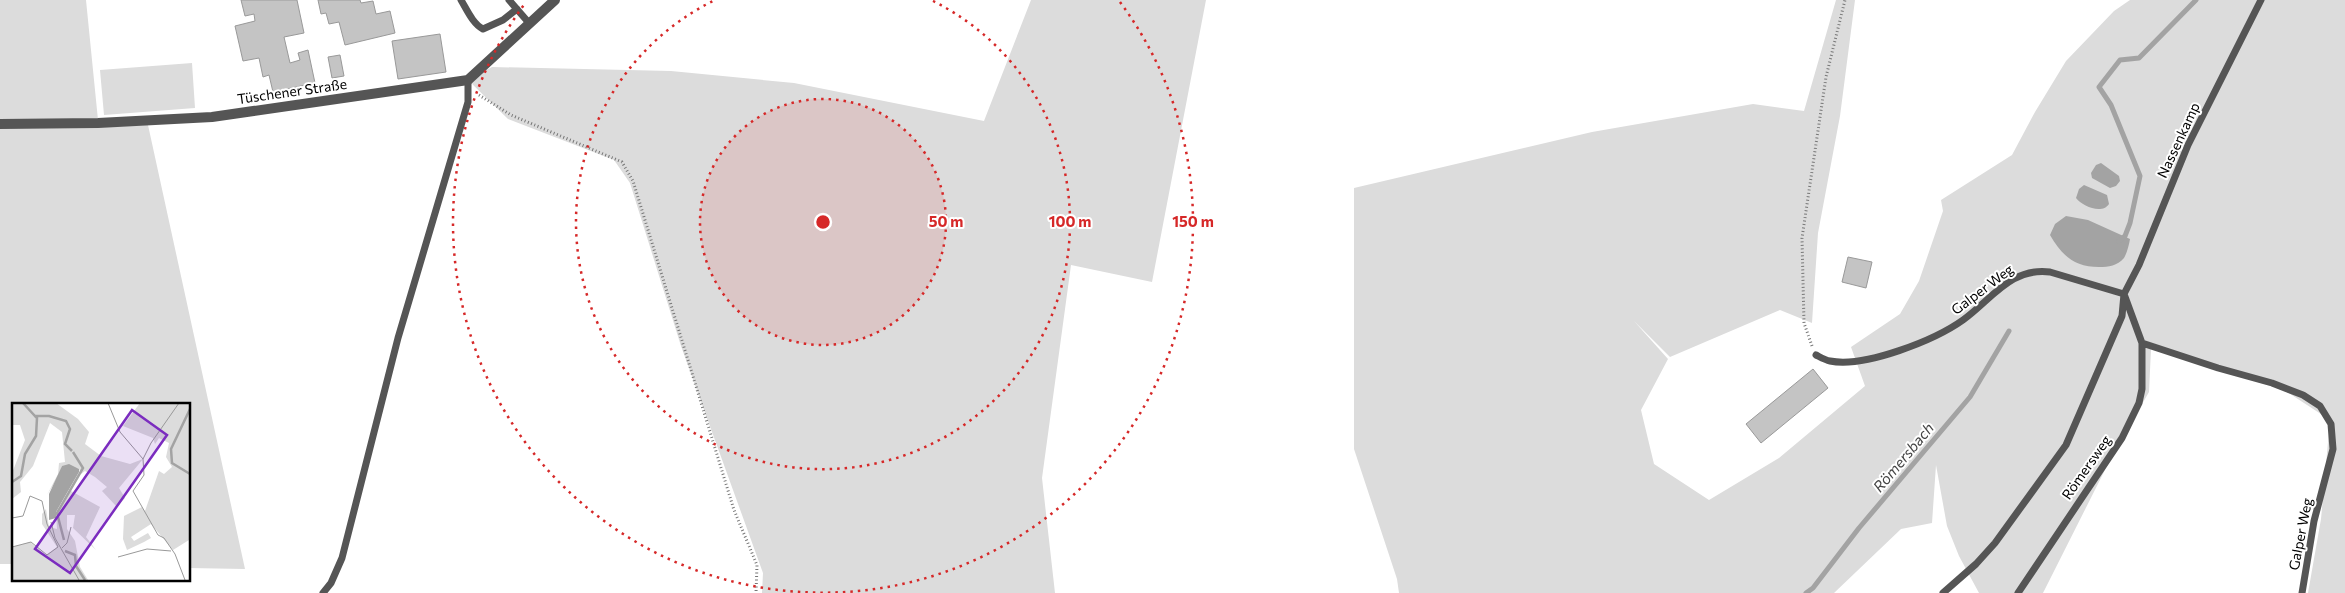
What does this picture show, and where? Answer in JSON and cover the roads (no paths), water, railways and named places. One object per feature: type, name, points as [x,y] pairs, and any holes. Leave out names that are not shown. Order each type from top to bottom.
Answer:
[{"type":"street","points":[[468,80],[555,0]]},
{"type":"street","name":"Tüschener Straße","points":[[0,124],[98,123],[212,117],[468,80]]},
{"type":"lane","points":[[461,0],[480,28],[484,29],[490,28],[517,9]]},
{"type":"lane","points":[[509,0],[529,23]]},
{"type":"lane","name":"Nassenkamp","points":[[2124,294],[2139,265],[2188,145],[2260,0]]},
{"type":"lane","points":[[323,593],[331,583],[342,558],[398,338],[468,102],[468,80]]},
{"type":"lane","name":"Galper Weg","points":[[1816,355],[1829,361],[1858,360],[1925,340],[1951,328],[2006,284],[2027,272],[2038,270],[2050,272],[2124,294]]},
{"type":"lane","points":[[2124,294],[2142,343]]},
{"type":"lane","points":[[1943,593],[1976,564],[1995,544],[2066,445],[2122,316],[2124,294]]},
{"type":"lane","name":"Galper Weg","points":[[2142,343],[2218,368],[2272,383],[2303,394],[2320,406],[2331,424],[2333,449],[2314,521],[2302,593]]},
{"type":"lane","name":"Römersweg","points":[[2018,593],[2134,416],[2142,389],[2142,343]]},
{"type":"waterway","name":"Römersbach","points":[[2119,241],[2125,236],[2130,223],[2140,176],[2111,105],[2099,87],[2120,60],[2139,58],[2196,0]]},
{"type":"waterway","name":"Römersbach","points":[[1806,593],[1813,588],[1859,528],[1970,397],[2009,331]]}]
